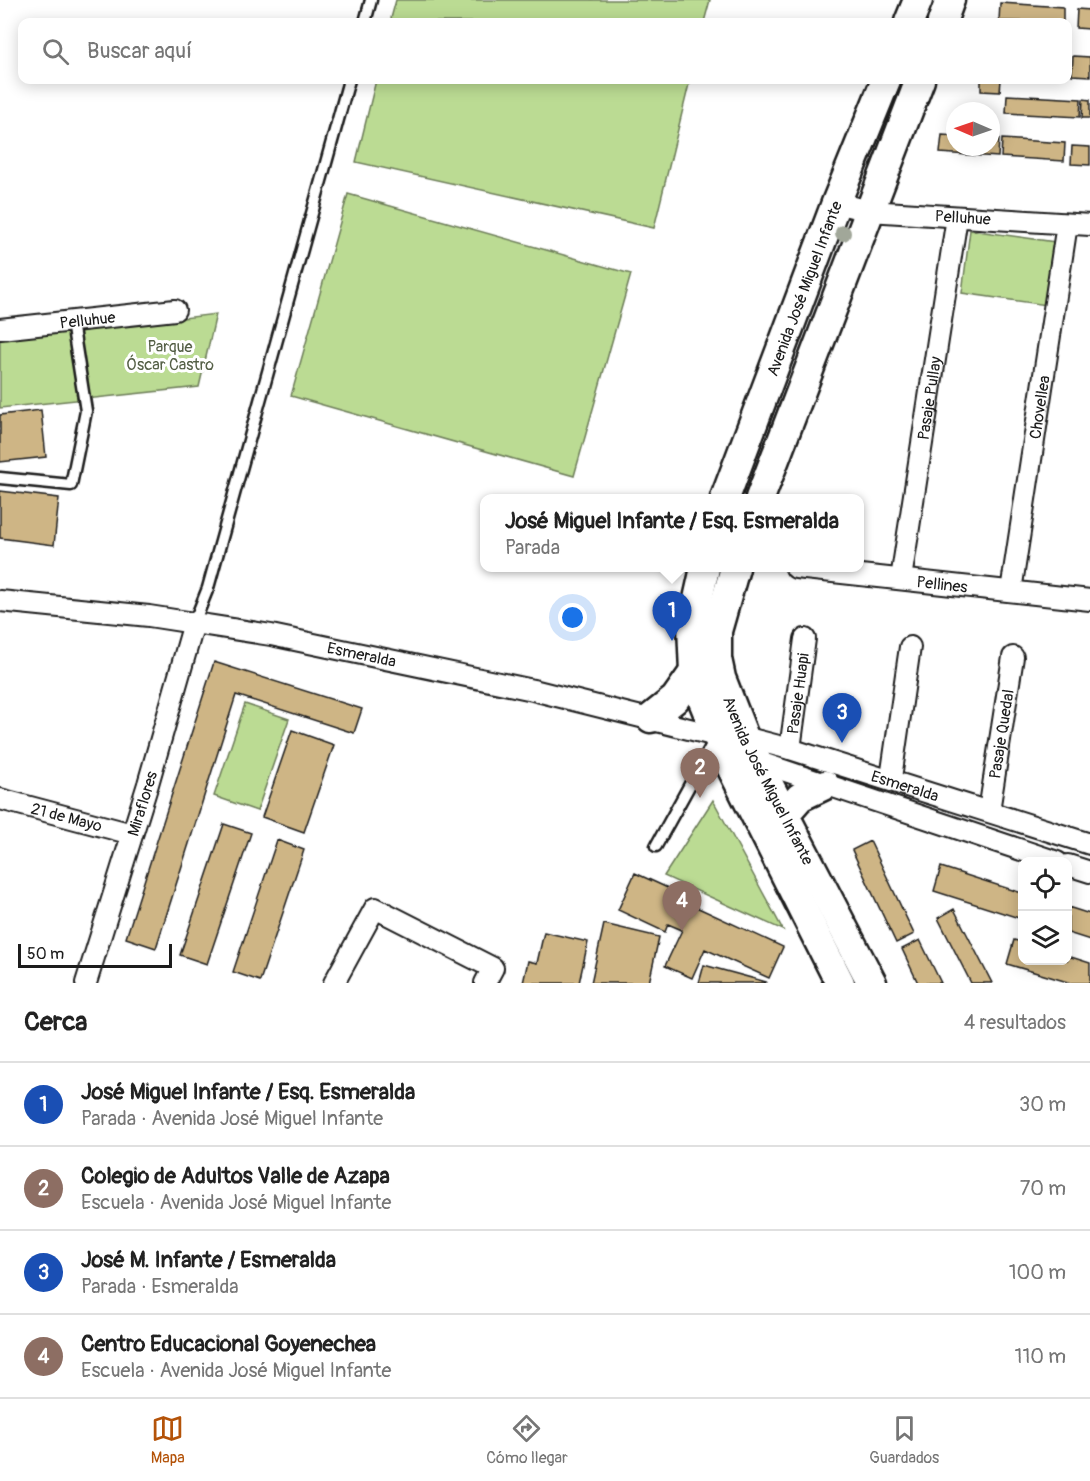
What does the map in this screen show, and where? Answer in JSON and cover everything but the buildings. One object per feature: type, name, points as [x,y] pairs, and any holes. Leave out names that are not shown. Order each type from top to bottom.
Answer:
[{"type":"main road","points":[[911,18],[918,0]]},
{"type":"main road","points":[[943,18],[950,0]]},
{"type":"main road","name":"Avenida José Miguel Infante","points":[[727,494],[836,203],[884,84]]},
{"type":"main road","name":"Avenida José Miguel Infante","points":[[762,494],[918,84]]},
{"type":"main road","name":"Avenida José Miguel Infante","points":[[704,572],[692,626],[694,672],[730,736],[840,983]]},
{"type":"main road","name":"Avenida José Miguel Infante","points":[[734,572],[720,617],[717,659],[730,736],[759,764],[872,983]]},
{"type":"main road","points":[[651,718],[675,699],[694,672]]},
{"type":"main road","points":[[786,814],[800,797],[825,785]]},
{"type":"street","name":"Pelluhue","points":[[836,203],[868,211],[1090,225]]},
{"type":"street","name":"Pasaje Pullay","points":[[901,579],[957,217]]},
{"type":"street","name":"Chovellea","points":[[1011,591],[1067,224]]},
{"type":"street","name":"Pelluhue","points":[[0,329],[175,310]]},
{"type":"street","name":"Pellines","points":[[840,572],[1090,600]]},
{"type":"street","name":"Esmeralda","points":[[0,602],[121,613],[195,623],[282,637],[425,666],[790,748],[1090,841]]},
{"type":"street","name":"Miraflores","points":[[86,983],[195,623]]},
{"type":"street","name":"Pasaje Huapi","points":[[790,748],[805,639]]},
{"type":"street","points":[[891,778],[910,647]]},
{"type":"street","name":"Pasaje Quedal","points":[[989,811],[1013,657]]},
{"type":"street","name":"Esmeralda","points":[[759,764],[1045,857]]},
{"type":"street","name":"21 de Mayo","points":[[0,799],[132,834]]},
{"type":"street","points":[[1072,866],[1090,872]]},
{"type":"street","points":[[334,983],[375,908],[489,975]]},
{"type":"lane","points":[[366,18],[371,0]]},
{"type":"lane","points":[[195,623],[208,588],[348,84]]},
{"type":"lane","points":[[0,478],[71,485],[86,411],[72,322]]},
{"type":"lane","points":[[656,846],[730,736]]},
{"type":"green space","points":[[396,0],[710,0],[705,18],[391,18]]},
{"type":"green space","points":[[375,84],[689,84],[654,228],[356,162]]},
{"type":"green space","points":[[348,194],[631,274],[574,476],[291,396]]},
{"type":"green space","points":[[970,230],[1055,242],[1047,305],[962,293]]},
{"type":"green space","name":"Parque Óscar Castro","points":[[216,314],[199,387],[0,408],[0,340]]},
{"type":"green space","points":[[245,704],[289,719],[257,811],[214,796]]},
{"type":"green space","points":[[713,800],[783,930],[664,876]]},
{"type":"place","name":"José Miguel Infante / Esq. Esmeralda","points":[[672,641]]},
{"type":"place","name":"José M. Infante / Esmeralda","points":[[842,743]]},
{"type":"place","name":"Colegio de Adultos Valle de Azapa","points":[[700,798]]},
{"type":"place","name":"Centro Educacional Goyenechea","points":[[682,931]]}]
